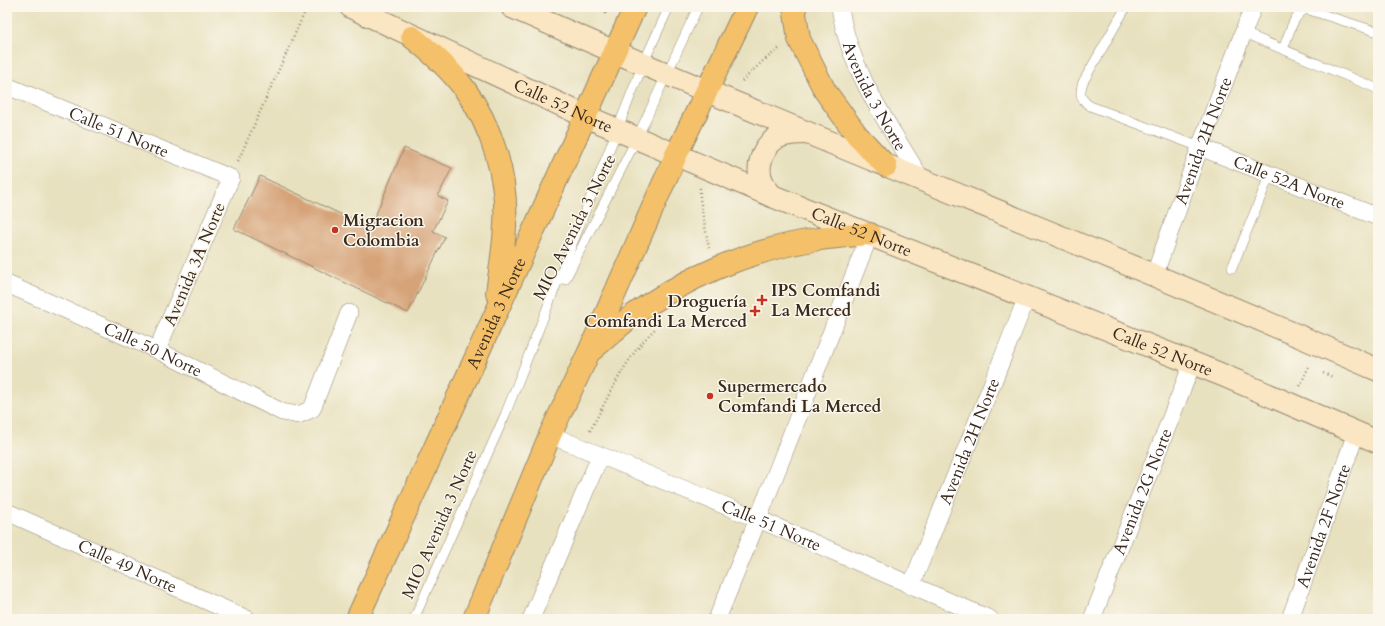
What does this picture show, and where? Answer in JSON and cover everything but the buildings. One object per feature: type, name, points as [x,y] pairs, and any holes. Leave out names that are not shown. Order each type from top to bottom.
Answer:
[{"type":"main road","name":"Calle 52 Norte","points":[[351,7],[585,116],[772,196],[1220,374],[1378,442]]},
{"type":"main road","points":[[512,7],[707,91],[886,166],[1247,313],[1378,370]]},
{"type":"main road","name":"Avenida 3 Norte","points":[[357,619],[635,7]]},
{"type":"main road","points":[[474,619],[550,435],[589,352],[676,155],[747,7]]},
{"type":"main road","points":[[794,7],[799,39],[825,91],[857,135],[886,166]]},
{"type":"main road","points":[[412,36],[440,60],[464,88],[483,120],[496,154],[504,189],[505,225],[495,313]]},
{"type":"main road","points":[[772,196],[762,183],[760,166],[764,151],[775,139],[791,134],[808,133]]},
{"type":"main road","points":[[589,352],[628,319],[672,291],[717,268],[767,251],[818,239],[870,234]]},
{"type":"street","name":"Avenida 3 Norte","points":[[840,7],[846,34],[860,75],[922,180]]},
{"type":"street","name":"Avenida 2H Norte","points":[[1154,276],[1200,146],[1253,7]]},
{"type":"street","name":"Calle 51 Norte","points":[[7,86],[231,178]]},
{"type":"street","name":"Calle 52A Norte","points":[[1200,146],[1378,217]]},
{"type":"street","name":"Avenida 3A Norte","points":[[157,350],[231,178]]},
{"type":"street","points":[[717,619],[870,234]]},
{"type":"street","name":"Calle 50 Norte","points":[[7,284],[157,350],[282,412],[298,415],[312,409],[349,313]]},
{"type":"street","name":"Avenida 2H Norte","points":[[911,586],[1027,297]]},
{"type":"street","name":"Avenida 2G Norte","points":[[1092,619],[1192,364]]},
{"type":"street","name":"Avenida 2F Norte","points":[[1290,619],[1356,433]]},
{"type":"street","name":"Calle 51 Norte","points":[[550,435],[758,519],[990,619]]},
{"type":"street","points":[[531,619],[600,456]]},
{"type":"street","name":"Calle 49 Norte","points":[[7,512],[247,619]]},
{"type":"lane","name":"MIO Avenida 3 Norte","points":[[539,332],[628,134],[643,64],[670,7]]},
{"type":"lane","name":"MIO Avenida 3 Norte","points":[[414,619],[505,415],[539,332],[628,134],[667,74],[698,7]]},
{"type":"lane","points":[[1126,7],[1083,82],[1080,92],[1082,100],[1090,106],[1200,146]]},
{"type":"lane","points":[[1284,49],[1296,17],[1299,12],[1306,9],[1378,32]]},
{"type":"lane","points":[[1244,32],[1378,89]]},
{"type":"lane","points":[[1232,268],[1270,174]]},
{"type":"path","points":[[231,178],[307,7]]},
{"type":"path","points":[[600,7],[609,18]]},
{"type":"path","points":[[1297,392],[1309,366]]},
{"type":"place","name":"Migracion Colombia","points":[[335,230]]},
{"type":"place","name":"IPS Comfandi La Merced","points":[[762,300]]},
{"type":"place","name":"Droguería Comfandi La Merced","points":[[755,311]]},
{"type":"place","name":"Supermercado Comfandi La Merced","points":[[710,396]]}]
